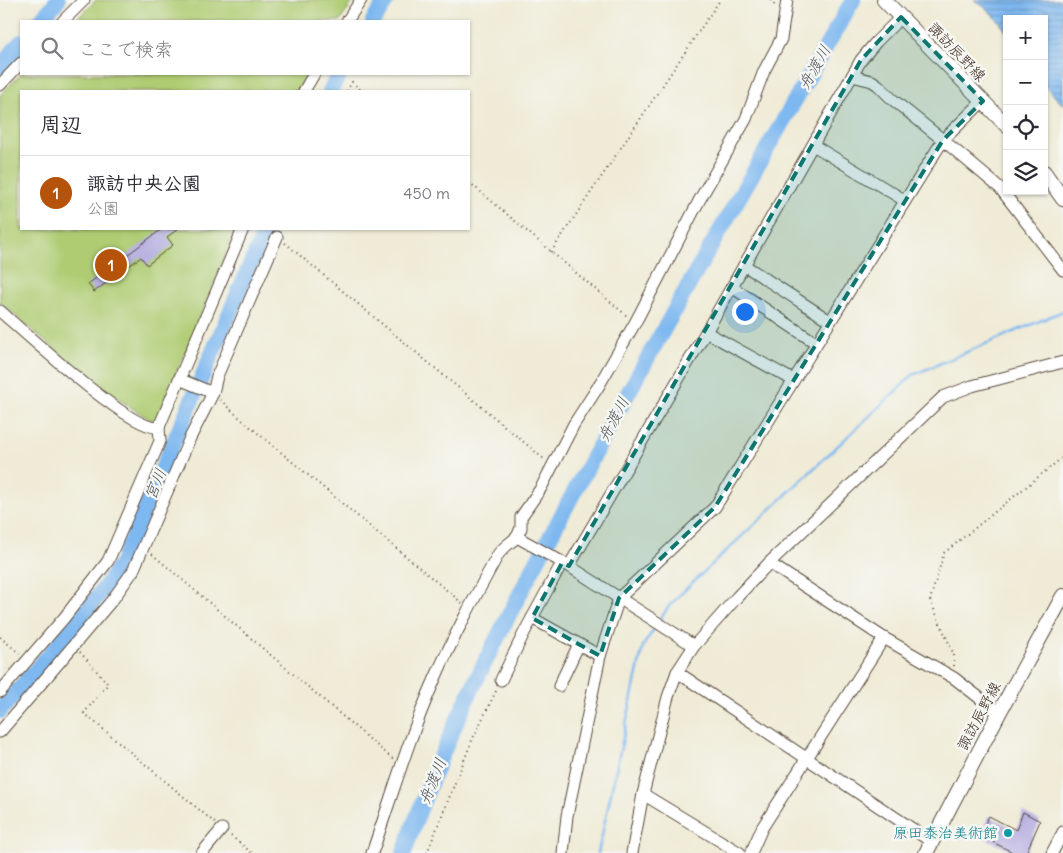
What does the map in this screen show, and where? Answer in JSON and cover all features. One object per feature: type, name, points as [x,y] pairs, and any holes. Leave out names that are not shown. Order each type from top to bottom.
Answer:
[{"type":"main road","name":"諏訪辰野線","points":[[892,8],[1003,122]]},
{"type":"main road","points":[[1048,178],[1063,199]]},
{"type":"main road","name":"諏訪辰野線","points":[[929,848],[999,713],[1063,596]]},
{"type":"street","points":[[64,20],[84,0]]},
{"type":"street","points":[[348,20],[361,0]]},
{"type":"street","points":[[520,538],[521,517],[540,488],[574,424],[598,387],[635,322],[700,199],[746,119],[764,71],[781,39],[787,0]]},
{"type":"street","points":[[501,680],[532,618],[563,563],[706,332],[861,60],[876,42],[892,8]]},
{"type":"street","points":[[0,85],[20,65]]},
{"type":"street","points":[[305,90],[313,75]]},
{"type":"street","points":[[852,76],[878,85],[892,99],[1000,188],[1063,270]]},
{"type":"street","points":[[562,853],[567,816],[600,656],[618,598],[715,507],[943,140],[983,101]]},
{"type":"street","points":[[813,144],[904,200]]},
{"type":"street","points":[[0,692],[64,618],[108,560],[160,441],[159,427],[183,380],[243,230]]},
{"type":"street","points":[[0,732],[113,599],[133,571],[277,237]]},
{"type":"street","points":[[744,265],[830,322]]},
{"type":"street","points":[[732,288],[816,343]]},
{"type":"street","points":[[0,311],[69,371],[112,405],[149,427],[159,427]]},
{"type":"street","points":[[706,332],[793,380]]},
{"type":"street","points":[[632,853],[643,794],[668,697],[677,672],[694,646],[737,596],[943,397],[972,386],[1063,362]]},
{"type":"street","points":[[183,380],[211,392]]},
{"type":"street","points":[[520,538],[694,646]]},
{"type":"street","points":[[372,853],[401,767],[433,683],[468,608],[500,553],[506,546],[520,538]]},
{"type":"street","points":[[770,563],[884,638],[954,678],[999,713]]},
{"type":"street","points":[[532,618],[600,656]]},
{"type":"street","points":[[751,853],[762,828],[884,638]]},
{"type":"street","points":[[558,686],[579,644]]},
{"type":"street","points":[[677,672],[806,759],[929,848]]},
{"type":"street","points":[[643,794],[740,853]]},
{"type":"street","points":[[202,853],[222,829]]},
{"type":"street","points":[[1052,853],[1063,832]]},
{"type":"path","points":[[551,252],[720,0]]},
{"type":"path","points":[[348,90],[352,82],[361,90]]},
{"type":"path","points":[[470,183],[635,322]]},
{"type":"path","points":[[277,237],[306,259],[552,465]]},
{"type":"path","points":[[211,392],[468,608]]},
{"type":"path","points":[[954,678],[954,656],[930,600],[944,553],[1063,457]]},
{"type":"path","points":[[144,547],[401,767]]},
{"type":"path","points":[[0,637],[27,660]]},
{"type":"path","points":[[75,645],[108,684],[84,713],[252,853]]},
{"type":"path","points":[[427,853],[473,738],[501,680]]},
{"type":"highlighted area","points":[[901,17],[983,101],[943,140],[715,507],[619,598],[600,656],[532,618],[562,563],[569,566],[861,60]]},
{"type":"green space","points":[[96,0],[354,0],[341,20],[76,20]]},
{"type":"green space","points":[[20,75],[306,75],[299,90],[20,90],[20,230],[237,230],[157,419],[151,420],[111,394],[54,349],[0,302],[0,95]]},
{"type":"water","points":[[974,0],[1063,0],[1063,105],[1048,89],[1048,15],[1003,15],[1003,27],[984,7]]},
{"type":"building","points":[[161,230],[177,230],[167,237],[173,245],[147,265],[141,257],[94,292],[88,284]]},
{"type":"building","name":"原田泰治美術館","points":[[1023,812],[1040,821],[1026,853],[1014,853],[979,835],[989,816],[1016,830]]},
{"type":"waterway","points":[[41,20],[58,0]]},
{"type":"waterway","name":"宮川","points":[[374,20],[387,0]]},
{"type":"waterway","name":"舟渡川","points":[[404,853],[420,808],[457,720],[521,591],[672,315],[853,0]]},
{"type":"waterway","points":[[0,67],[20,43]]},
{"type":"waterway","name":"宮川","points":[[331,90],[339,75]]},
{"type":"waterway","name":"宮川","points":[[0,711],[78,621],[121,564],[266,230]]},
{"type":"waterway","points":[[659,621],[669,606],[689,586],[913,375],[1063,311]]},
{"type":"waterway","points":[[598,853],[643,646],[656,626]]},
{"type":"place","name":"諏訪中央公園","points":[[111,265]]},
{"type":"place","name":"原田泰治美術館","points":[[1008,833]]}]
